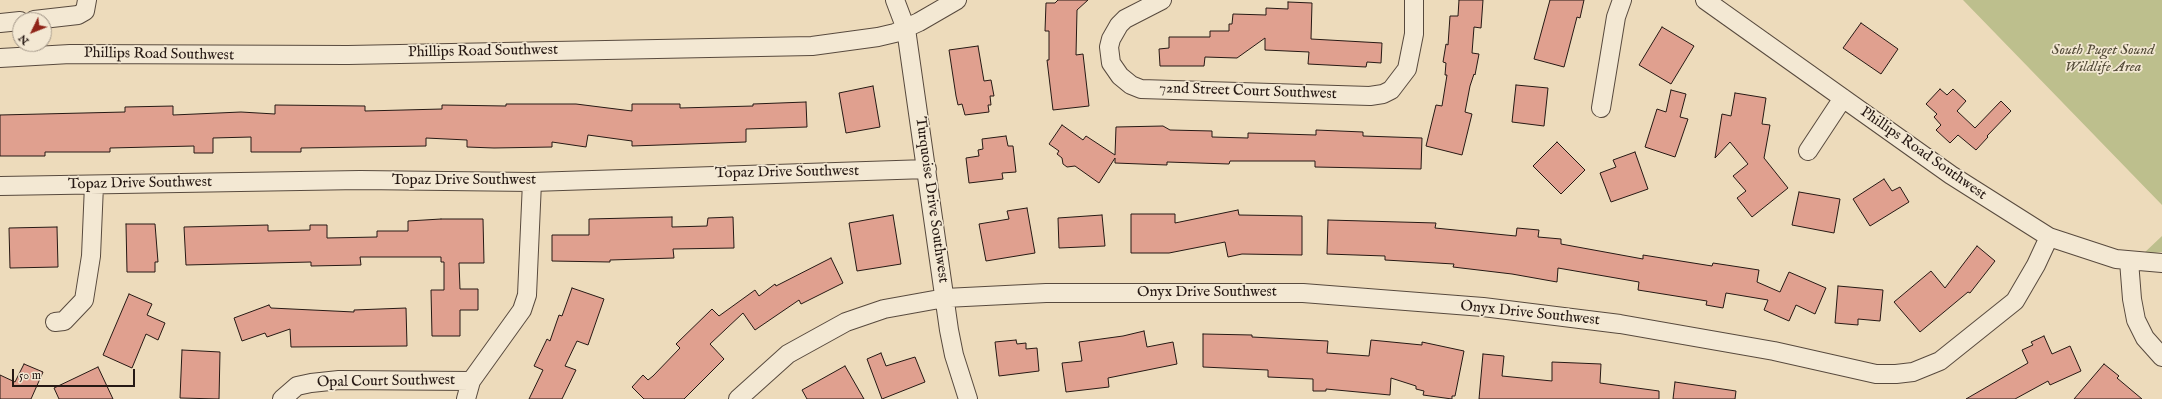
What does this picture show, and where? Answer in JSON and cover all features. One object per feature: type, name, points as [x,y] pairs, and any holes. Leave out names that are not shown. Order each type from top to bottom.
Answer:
[{"type":"street","points":[[52,18],[78,15],[85,11],[87,0]]},
{"type":"street","name":"Turquoise Drive Southwest","points":[[895,0],[906,29],[954,355],[968,399]]},
{"type":"street","name":"Phillips Road Southwest","points":[[0,58],[70,54],[348,55],[812,46],[878,37],[906,29],[957,0]]},
{"type":"street","name":"72nd Street Court Southwest","points":[[1162,0],[1125,19],[1119,25],[1111,39],[1109,47],[1110,63],[1120,76],[1131,85],[1141,89],[1370,96],[1383,94],[1391,90],[1407,70],[1414,34],[1414,0]]},
{"type":"street","points":[[1600,108],[1616,17],[1622,0]]},
{"type":"street","name":"Phillips Road Southwest","points":[[1705,0],[1951,175],[2049,237],[2085,250],[2130,261],[2162,263]]},
{"type":"street","points":[[0,23],[12,22]]},
{"type":"street","points":[[1808,152],[1843,98]]},
{"type":"street","name":"Topaz Drive Southwest","points":[[0,186],[360,180],[532,182],[927,169]]},
{"type":"street","points":[[466,399],[471,381],[522,310],[527,295],[532,182]]},
{"type":"street","points":[[55,322],[64,321],[84,300],[91,256],[94,185]]},
{"type":"street","name":"Onyx Drive Southwest","points":[[738,399],[788,354],[846,322],[884,309],[945,298],[1102,292],[1303,293],[1483,307],[1620,324],[1774,351],[1876,374],[1913,372],[1940,361],[2015,301],[2036,265],[2049,237]]},
{"type":"street","points":[[2130,261],[2132,299],[2136,320],[2145,338],[2162,357]]},
{"type":"street","name":"Opal Court Southwest","points":[[282,399],[297,386],[318,382],[339,380],[471,381]]},
{"type":"green space","name":"South Puget Sound Wildlife Area","points":[[1963,0],[2162,0],[2162,205]]},
{"type":"green space","points":[[2162,236],[2162,252],[2143,254]]},
{"type":"building","points":[[1058,0],[1088,0],[1077,10],[1076,55],[1083,54],[1089,106],[1053,110],[1047,60],[1049,60],[1049,31],[1045,31],[1046,3],[1055,3]]},
{"type":"building","points":[[1459,0],[1483,0],[1481,28],[1474,27],[1472,53],[1479,54],[1475,75],[1474,74],[1470,86],[1465,112],[1472,114],[1462,155],[1426,146],[1436,105],[1442,106],[1447,75],[1445,75],[1446,63],[1443,62],[1446,44],[1448,45],[1450,16],[1458,16]]},
{"type":"building","points":[[1550,0],[1584,0],[1580,18],[1577,17],[1564,67],[1534,59]]},
{"type":"building","points":[[1288,2],[1312,3],[1311,39],[1382,43],[1381,63],[1367,62],[1366,67],[1308,64],[1309,52],[1265,50],[1265,38],[1237,58],[1205,57],[1204,66],[1160,66],[1159,49],[1169,48],[1169,37],[1210,37],[1210,31],[1229,31],[1229,24],[1232,24],[1233,14],[1266,15],[1266,8],[1288,9]]},
{"type":"building","points":[[1861,23],[1898,49],[1881,74],[1843,48]]},
{"type":"building","points":[[1662,27],[1694,46],[1671,84],[1639,65]]},
{"type":"building","points":[[978,46],[984,81],[991,80],[994,96],[990,96],[991,105],[988,105],[989,112],[965,115],[962,104],[958,105],[949,50]]},
{"type":"building","points":[[1516,85],[1548,88],[1544,126],[1512,122]]},
{"type":"building","points":[[873,86],[880,127],[846,133],[839,93]]},
{"type":"building","points":[[1940,89],[1947,95],[1953,89],[1966,101],[1957,111],[1975,128],[2001,101],[2011,111],[1976,150],[1958,135],[1950,143],[1936,130],[1941,125],[1934,117],[1937,114],[1926,104]]},
{"type":"building","points":[[1671,90],[1686,94],[1680,117],[1688,119],[1675,157],[1645,147],[1657,109],[1666,112]]},
{"type":"building","points":[[1735,93],[1766,98],[1762,124],[1770,125],[1764,158],[1788,188],[1752,217],[1737,198],[1746,191],[1733,176],[1748,164],[1730,142],[1715,158],[1722,114],[1731,116]]},
{"type":"building","points":[[806,102],[807,127],[746,129],[746,142],[632,146],[632,141],[588,135],[586,147],[552,142],[552,147],[494,148],[467,147],[467,140],[426,138],[426,146],[301,148],[301,152],[251,152],[251,137],[213,138],[213,153],[194,153],[194,146],[110,148],[110,152],[45,152],[45,156],[0,156],[0,115],[125,112],[125,107],[173,106],[173,115],[241,112],[275,114],[275,105],[365,106],[365,111],[442,109],[442,105],[506,106],[506,104],[576,104],[632,111],[632,104],[680,104],[680,108],[753,106],[753,104]]},
{"type":"building","points":[[1062,125],[1083,140],[1086,136],[1115,155],[1116,127],[1163,126],[1170,130],[1212,131],[1212,137],[1248,138],[1248,133],[1316,135],[1316,130],[1363,132],[1363,136],[1422,138],[1421,169],[1315,167],[1315,161],[1230,161],[1229,164],[1167,162],[1167,165],[1115,163],[1115,158],[1099,183],[1075,166],[1067,167],[1063,164],[1062,158],[1057,154],[1059,151],[1049,144]]},
{"type":"building","points":[[1006,136],[1008,146],[1013,146],[1016,172],[1002,173],[1003,179],[969,183],[966,158],[979,156],[978,150],[983,149],[982,139]]},
{"type":"building","points":[[1557,142],[1585,170],[1561,194],[1533,166]]},
{"type":"building","points":[[1635,152],[1648,189],[1611,202],[1600,173],[1616,167],[1613,160]]},
{"type":"building","points":[[1884,179],[1892,191],[1900,187],[1909,202],[1870,226],[1853,199]]},
{"type":"building","points":[[1799,192],[1840,199],[1834,233],[1792,225]]},
{"type":"building","points":[[1027,208],[1035,253],[986,261],[979,224],[1009,219],[1007,211]]},
{"type":"building","points":[[1238,210],[1239,215],[1302,216],[1302,255],[1242,254],[1228,257],[1225,242],[1169,253],[1131,253],[1131,214],[1175,214],[1175,223]]},
{"type":"building","points":[[893,215],[901,264],[857,271],[849,223]]},
{"type":"building","points":[[1102,215],[1105,246],[1059,248],[1058,218]]},
{"type":"building","points":[[672,217],[672,227],[707,226],[708,218],[733,217],[734,248],[673,249],[674,258],[610,260],[610,262],[552,261],[552,235],[589,235],[589,219]]},
{"type":"building","points":[[483,219],[484,263],[459,263],[460,289],[478,289],[478,310],[460,310],[460,336],[432,336],[431,290],[444,290],[444,262],[441,262],[441,257],[360,257],[361,265],[311,266],[311,262],[186,265],[184,227],[268,225],[268,231],[310,230],[310,225],[327,225],[327,238],[377,237],[377,231],[408,231],[408,221]]},
{"type":"building","points":[[1328,220],[1436,223],[1435,228],[1516,236],[1517,228],[1539,230],[1538,237],[1561,239],[1561,244],[1643,259],[1643,255],[1712,266],[1713,263],[1759,270],[1757,282],[1780,292],[1789,272],[1826,288],[1815,314],[1796,305],[1789,321],[1764,310],[1768,300],[1726,293],[1723,308],[1706,305],[1707,301],[1638,290],[1639,282],[1558,268],[1557,282],[1512,274],[1453,267],[1454,264],[1385,260],[1385,256],[1327,254]]},
{"type":"building","points":[[126,224],[155,224],[158,262],[155,262],[155,272],[127,272]]},
{"type":"building","points":[[57,227],[58,267],[10,268],[9,228]]},
{"type":"building","points":[[1977,246],[1995,261],[1970,293],[1968,292],[1920,332],[1894,302],[1931,271],[1945,288]]},
{"type":"building","points":[[831,258],[843,283],[801,304],[799,300],[755,330],[743,313],[710,344],[724,359],[684,399],[644,399],[632,387],[643,375],[648,380],[653,376],[680,348],[676,344],[712,309],[719,316],[755,290],[759,296],[775,284],[776,286]]},
{"type":"building","points":[[1838,286],[1883,290],[1880,321],[1858,319],[1858,325],[1835,323]]},
{"type":"building","points":[[572,288],[604,299],[588,345],[577,341],[565,366],[576,370],[562,399],[529,399],[543,370],[534,366],[547,339],[550,341],[559,315],[562,316]]},
{"type":"building","points":[[129,294],[152,304],[147,315],[165,323],[158,340],[146,334],[132,368],[103,355]]},
{"type":"building","points":[[269,305],[271,308],[354,312],[354,310],[406,308],[407,346],[291,347],[290,329],[267,337],[265,333],[242,341],[234,318]]},
{"type":"building","points":[[1144,331],[1147,347],[1173,342],[1177,364],[1108,378],[1109,387],[1066,392],[1062,363],[1082,361],[1079,342],[1123,336]]},
{"type":"building","points":[[1203,334],[1252,335],[1252,337],[1328,341],[1327,353],[1369,356],[1371,340],[1422,345],[1422,342],[1464,351],[1455,396],[1452,396],[1452,399],[1423,395],[1424,391],[1416,389],[1416,386],[1391,378],[1390,395],[1326,389],[1326,391],[1313,391],[1313,379],[1268,377],[1268,370],[1203,367]]},
{"type":"building","points":[[2044,336],[2052,354],[2070,346],[2081,371],[2050,385],[2048,381],[2015,399],[1966,399],[2028,363],[2022,350],[2033,345],[2031,342]]},
{"type":"building","points":[[1016,340],[1017,344],[1026,343],[1026,349],[1037,348],[1039,371],[999,376],[995,342]]},
{"type":"building","points":[[182,350],[220,352],[219,399],[180,398]]},
{"type":"building","points":[[881,353],[886,366],[915,357],[925,382],[882,399],[867,359]]},
{"type":"building","points":[[1483,354],[1504,356],[1502,376],[1552,381],[1552,362],[1601,364],[1600,383],[1659,391],[1659,399],[1479,399]]},
{"type":"building","points":[[24,364],[43,372],[31,399],[0,399],[0,375],[15,382]]},
{"type":"building","points":[[2104,364],[2119,376],[2117,378],[2142,399],[2074,399]]},
{"type":"building","points":[[845,366],[864,399],[807,399],[802,390]]},
{"type":"building","points":[[98,367],[113,399],[59,399],[54,388]]},
{"type":"building","points":[[1675,382],[1736,391],[1735,399],[1673,399]]}]
